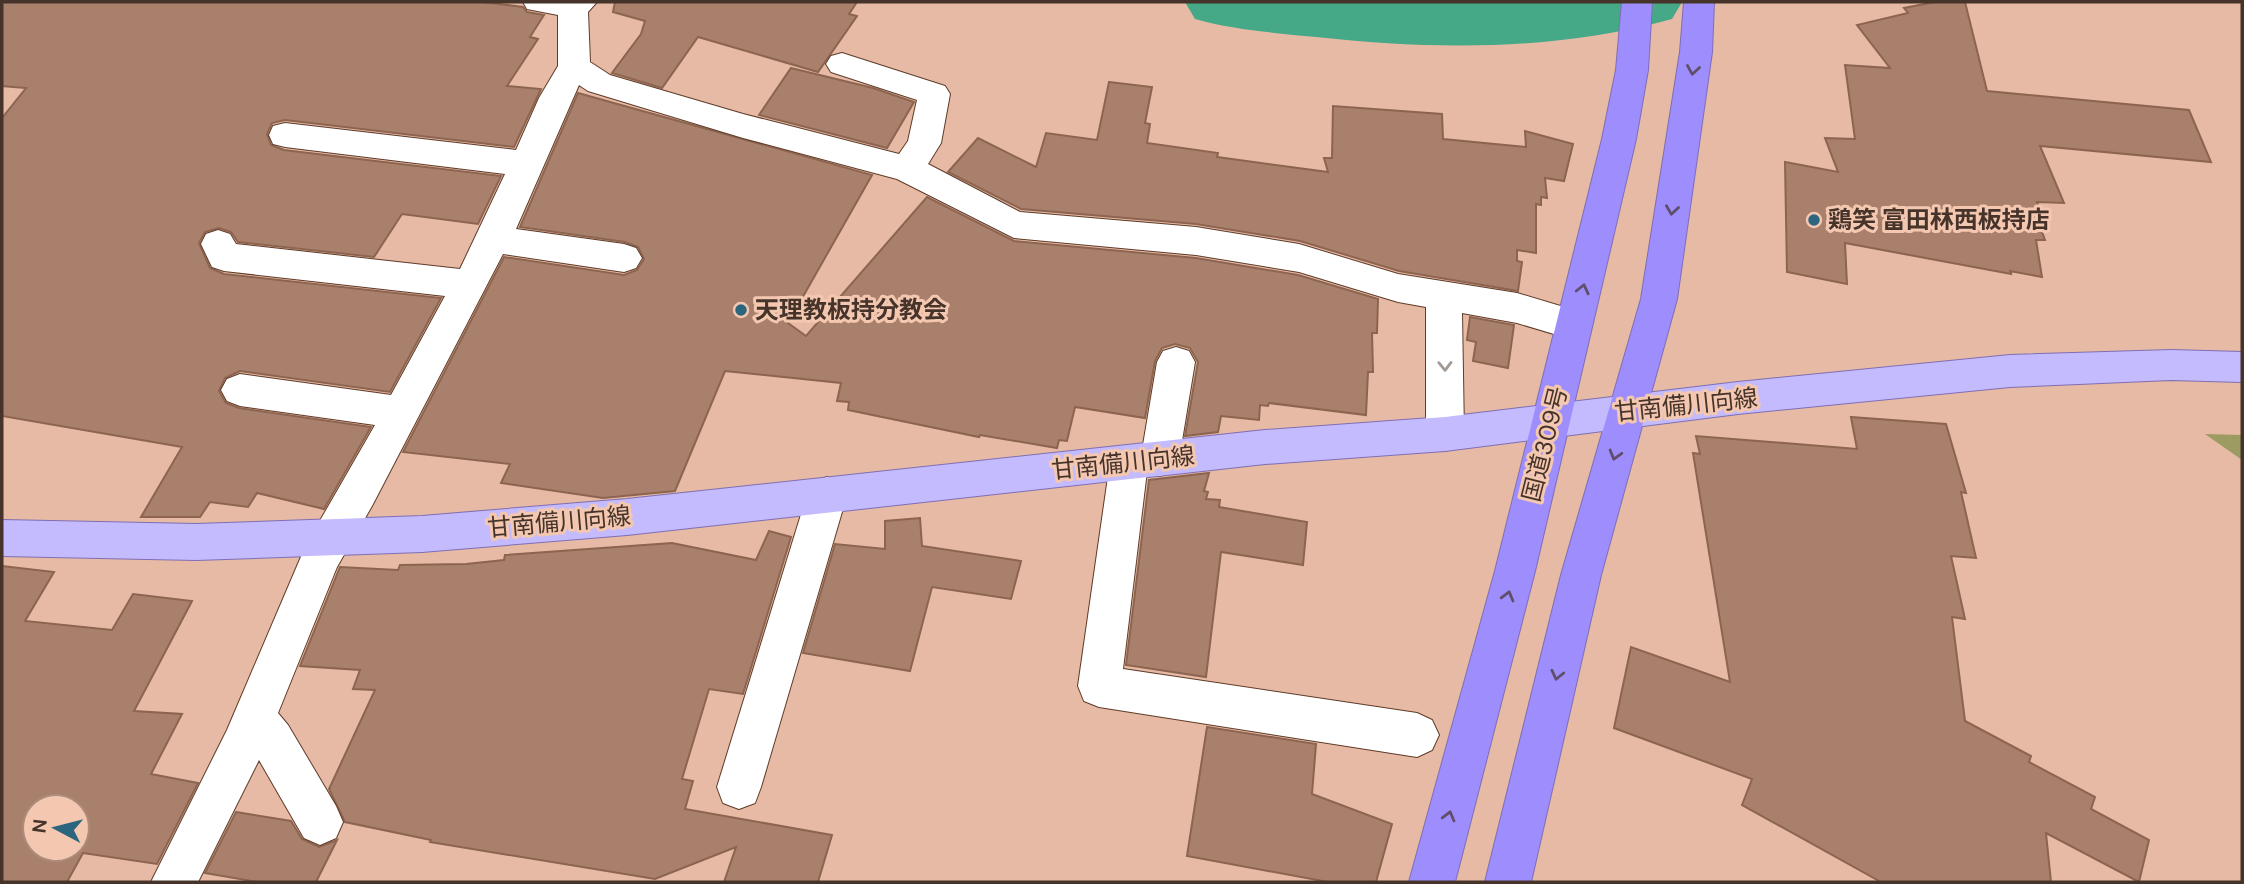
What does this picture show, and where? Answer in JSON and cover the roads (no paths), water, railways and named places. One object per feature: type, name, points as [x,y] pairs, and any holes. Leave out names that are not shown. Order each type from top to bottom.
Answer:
[{"type":"highway","name":"国道309号","points":[[1432,882],[1515,571],[1619,139],[1632,70],[1637,2]]},
{"type":"highway","points":[[1508,882],[1581,575],[1660,299],[1696,52],[1699,2]]},
{"type":"main road","name":"甘南備川向線","points":[[2,538],[196,542],[422,534],[613,518],[1265,447],[1445,434],[1628,411],[2010,371],[2171,365],[2242,367]]},
{"type":"street","points":[[174,882],[254,719],[320,558],[470,284],[493,239],[555,99],[574,67],[577,4],[538,2]]},
{"type":"street","points":[[842,64],[934,94],[924,143],[907,169]]},
{"type":"street","points":[[574,67],[599,83],[743,126],[907,169],[1014,225],[1196,241],[1261,251],[1299,258],[1349,275],[1444,297],[1517,308],[1574,325]]},
{"type":"street","points":[[285,135],[526,164]]},
{"type":"street","points":[[493,239],[624,258]]},
{"type":"street","points":[[218,244],[224,257],[470,284]]},
{"type":"street","points":[[1444,297],[1445,434]]},
{"type":"street","points":[[1176,362],[1145,461],[1099,686],[1417,735]]},
{"type":"street","points":[[240,390],[401,413]]},
{"type":"street","points":[[739,787],[827,495]]},
{"type":"street","points":[[254,719],[272,740],[320,822]]},
{"type":"waterway","points":[[1219,2],[1338,16],[1458,22],[1552,18],[1648,2]]},
{"type":"place","name":"鶏笑 富田林西板持店","points":[[1814,220]]},
{"type":"place","name":"天理教板持分教会","points":[[741,310]]}]
